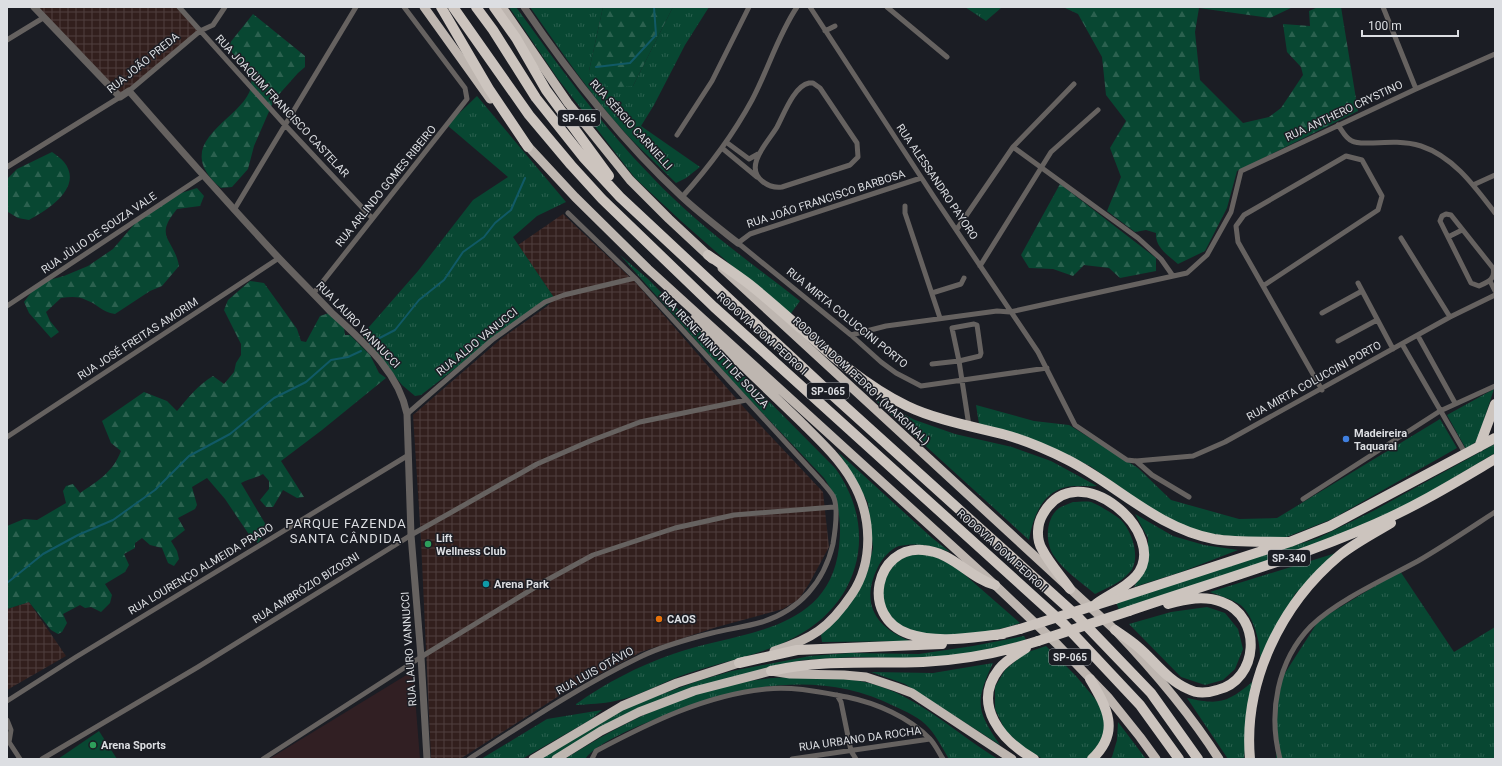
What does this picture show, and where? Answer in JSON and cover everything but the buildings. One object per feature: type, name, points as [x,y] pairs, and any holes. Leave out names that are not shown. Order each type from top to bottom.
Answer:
[{"type":"highway","points":[[424,7],[494,104],[528,147],[648,269],[691,316],[826,447],[852,481],[863,508],[867,529],[868,548],[864,567],[857,587],[836,616],[820,631],[805,640],[678,683],[622,706],[533,759]]},
{"type":"highway","points":[[441,7],[490,89],[528,147]]},
{"type":"highway","name":"RODOVIA DOM PEDRO I","points":[[453,7],[533,121],[602,199],[714,308],[1064,624],[1140,705],[1179,759]]},
{"type":"highway","name":"RODOVIA DOM PEDRO I","points":[[476,7],[493,30],[536,98],[583,157],[642,219],[824,387],[1077,616],[1151,693],[1198,759]]},
{"type":"highway","points":[[494,7],[516,38],[546,90],[642,219]]},
{"type":"highway","name":"RODOVIA DOM PEDRO I (MARGINAL)","points":[[502,7],[558,91],[630,180],[663,214],[758,303],[1114,630],[1143,660],[1182,706],[1219,759]]},
{"type":"highway","points":[[708,255],[749,285],[842,365],[872,386],[908,406],[969,426],[1008,436],[1037,446],[1069,460],[1148,511],[1175,526],[1194,533],[1215,539],[1290,542]]},
{"type":"highway","name":"SP-065","points":[[648,269],[995,585],[1058,645],[1127,720],[1156,759]]},
{"type":"highway","points":[[1479,447],[1495,404]]},
{"type":"highway","name":"SP-340","points":[[1092,606],[1290,542],[1354,515],[1465,453],[1495,438]]},
{"type":"highway","name":"SP-340","points":[[1129,610],[1314,549],[1400,512],[1495,459]]},
{"type":"highway","points":[[1250,759],[1249,728],[1252,706],[1264,661],[1280,626],[1299,597],[1327,567],[1350,547],[1443,489]]},
{"type":"highway","points":[[739,663],[797,650],[953,644],[1003,634],[1092,606],[1136,576],[1140,569],[1143,548],[1141,536],[1128,517],[1108,500],[1088,492],[1066,493],[1057,498],[1049,505],[1038,525],[1038,537],[1041,548],[1070,588]]},
{"type":"highway","points":[[995,585],[986,583],[946,556],[932,551],[914,550],[900,555],[889,565],[882,574],[878,596],[884,616],[891,624],[909,634],[927,638],[950,639],[1003,634]]},
{"type":"highway","points":[[556,759],[601,731],[640,712],[694,691],[771,671],[805,664],[831,662],[923,662],[959,659],[1006,651],[1129,610],[1145,609],[1191,599],[1212,599],[1223,602],[1240,615],[1249,632],[1252,643],[1251,655],[1242,674],[1234,682],[1221,689],[1210,692],[1189,690],[1177,684],[1136,645],[1114,630]]},
{"type":"highway","name":"SP-065","points":[[1034,759],[1015,746],[999,730],[989,708],[988,696],[990,685],[1000,667],[1038,641]]},
{"type":"highway","points":[[771,671],[790,674],[866,677],[896,686],[912,693],[1012,759]]},
{"type":"highway","name":"SP-065","points":[[1090,679],[1107,711],[1109,728],[1104,747],[1092,759]]},
{"type":"street","points":[[34,7],[120,98]]},
{"type":"street","name":"RUA JOAQUIM FRANCISCO CASTELAR","points":[[179,7],[285,125],[372,218]]},
{"type":"street","name":"RUA JOÃO PREDA","points":[[7,167],[120,98],[200,31],[213,25],[224,7]]},
{"type":"street","points":[[234,210],[356,7]]},
{"type":"street","name":"RUA ARLINDO GOMES RIBEIRO","points":[[313,294],[465,103],[467,98],[465,88],[404,7]]},
{"type":"street","name":"RUA SÉRGIO CARNIELLI","points":[[524,7],[575,80],[626,140],[682,197],[738,243]]},
{"type":"street","points":[[677,135],[712,81],[749,7]]},
{"type":"street","points":[[682,197],[726,142],[751,101],[786,26],[798,7]]},
{"type":"street","name":"RUA ALESSANDRO PAYORO","points":[[810,7],[1010,312],[1038,352],[1077,427],[1123,458],[1136,461]]},
{"type":"street","points":[[887,7],[947,57]]},
{"type":"street","points":[[1383,7],[1416,89]]},
{"type":"street","points":[[7,40],[43,18]]},
{"type":"street","points":[[825,31],[835,26]]},
{"type":"street","name":"RUA ANTHERO CRYSTINO","points":[[1173,276],[1187,273],[1207,255],[1231,212],[1241,171],[1416,89],[1495,54]]},
{"type":"street","points":[[722,148],[758,178],[774,188],[782,187],[850,165],[858,157],[859,152],[857,143],[820,88],[809,82],[798,89],[776,128],[759,154],[755,168],[758,178]]},
{"type":"street","points":[[957,229],[1013,147],[1074,84]]},
{"type":"street","name":"RUA LAURO VANNUCCI","points":[[129,91],[234,210],[313,294],[386,367],[395,379],[404,400],[407,414],[407,456],[411,535],[421,657],[427,759]]},
{"type":"street","points":[[980,266],[1051,152],[1098,110]]},
{"type":"street","points":[[1338,125],[1347,138],[1355,142],[1406,142],[1422,146],[1447,160],[1473,185],[1495,213]]},
{"type":"street","points":[[726,142],[749,159],[759,154]]},
{"type":"street","points":[[851,335],[886,326],[940,318],[997,311],[1010,312],[1173,276],[1161,259],[1138,238],[1013,147]]},
{"type":"street","points":[[1263,286],[1378,210],[1382,196],[1362,160],[1346,156],[1244,215],[1236,226],[1238,242],[1322,390]]},
{"type":"street","points":[[1473,185],[1495,175]]},
{"type":"street","name":"RUA JÙLIO DE SOUZA VALE","points":[[7,306],[203,176]]},
{"type":"street","name":"RUA JOÃO FRANCISCO BARBOSA","points":[[738,243],[750,234],[922,178]]},
{"type":"street","points":[[905,206],[905,213],[940,318]]},
{"type":"street","name":"RUA IRENE MINUTTI DE SOUZA","points":[[568,213],[635,278],[822,482],[833,497],[834,507]]},
{"type":"street","points":[[1446,214],[1451,215],[1462,230],[1493,268],[1494,275],[1490,281],[1479,286],[1471,283],[1440,221],[1442,216],[1446,214]]},
{"type":"street","points":[[1448,237],[1462,230]]},
{"type":"street","points":[[1401,238],[1450,317]]},
{"type":"street","name":"RUA MIRTA COLUCCINI PORTO","points":[[738,243],[851,335],[886,366],[917,384],[926,386],[1047,368]]},
{"type":"street","name":"RUA JOSÉ FREITAS AMORIM","points":[[7,437],[279,258]]},
{"type":"street","name":"RUA ALDO VANUCCI","points":[[407,414],[492,340],[545,302],[564,295],[635,278]]},
{"type":"street","points":[[932,293],[961,284],[964,278]]},
{"type":"street","points":[[1490,281],[1495,291]]},
{"type":"street","points":[[1358,283],[1393,349]]},
{"type":"street","points":[[1322,313],[1362,291]]},
{"type":"street","name":"RUA MIRTA COLUCCINI PORTO","points":[[1136,461],[1193,456],[1225,442],[1322,390],[1450,317],[1495,295]]},
{"type":"street","points":[[1338,341],[1377,320]]},
{"type":"street","points":[[932,364],[959,361],[980,356],[982,353],[977,325],[957,326],[952,328],[959,361],[969,426]]},
{"type":"street","points":[[1418,336],[1455,403]]},
{"type":"street","points":[[1402,344],[1465,453]]},
{"type":"street","points":[[1303,499],[1440,411],[1495,386]]},
{"type":"street","name":"RUA AMBRÓZIO BIZOGNI","points":[[42,759],[192,670],[411,535],[537,464],[590,441],[640,422],[746,400]]},
{"type":"street","name":"RUA LOURENÇO ALMEIDA PRADO","points":[[7,701],[76,657],[407,456]]},
{"type":"street","points":[[1136,461],[1152,475],[1189,497]]},
{"type":"street","points":[[263,759],[421,657],[547,580],[593,556],[623,544],[674,528],[734,514],[834,507]]},
{"type":"street","name":"RUA LUIS OTÁVIO","points":[[469,759],[606,674],[651,652],[711,633],[761,622],[788,611],[812,590],[830,555],[835,534],[836,514],[834,507]]},
{"type":"street","points":[[1280,759],[1276,742],[1275,711],[1278,684],[1286,664],[1301,638],[1319,620],[1341,604],[1425,557],[1495,512]]},
{"type":"street","points":[[592,759],[596,751],[645,725],[706,702],[736,694],[767,689],[805,689],[864,701],[903,718],[930,739],[943,759]]},
{"type":"street","points":[[837,695],[840,702],[851,751],[856,759]]},
{"type":"street","points":[[7,720],[11,730],[8,743],[20,759]]},
{"type":"street","name":"RUA URBANO DA ROCHA","points":[[792,759],[930,739]]},
{"type":"shaded area","points":[[34,7],[178,7],[200,31],[120,97]]},
{"type":"shaded area","points":[[563,214],[636,283],[747,411],[823,492],[829,547],[799,599],[783,609],[717,627],[641,652],[562,694],[460,759],[431,759],[421,540],[413,415],[502,338],[555,299],[518,245]]},
{"type":"shaded area","points":[[29,602],[66,656],[7,690],[7,609]]},
{"type":"shaded area","points":[[413,671],[420,759],[269,759]]},
{"type":"green space","points":[[509,7],[516,7],[564,73],[615,137],[669,194],[705,227],[800,301],[789,316],[681,221],[635,178],[558,79]]},
{"type":"green space","points":[[530,7],[603,7],[589,71],[633,86],[673,7],[709,7],[685,45],[654,105],[641,126],[700,167],[686,178],[676,183],[614,121],[577,73]]},
{"type":"green space","points":[[603,7],[673,7],[633,86],[610,88],[589,71]]},
{"type":"green space","points":[[965,7],[1001,7],[1001,8],[986,21]]},
{"type":"green space","points":[[1063,7],[1293,7],[1270,18],[1199,8],[1195,32],[1200,80],[1243,123],[1269,117],[1281,108],[1303,75],[1301,67],[1287,52],[1283,24],[1310,26],[1309,11],[1318,7],[1341,7],[1358,111],[1237,171],[1227,208],[1205,251],[1178,264],[1160,247],[1156,238],[1156,233],[1146,230],[1135,232],[1107,211],[1121,177],[1110,148],[1126,121],[1106,95],[1102,57],[1078,14]]},
{"type":"green space","points":[[253,14],[305,56],[305,67],[274,100],[254,146],[248,169],[232,187],[221,188],[206,170],[202,155],[206,141],[241,105],[249,93],[251,80],[250,76],[232,53],[229,44]]},
{"type":"green space","points":[[477,96],[566,202],[537,216],[513,237],[555,299],[492,340],[421,395],[415,396],[402,385],[362,335],[418,271],[473,200],[508,177],[447,125]]},
{"type":"green space","points":[[52,152],[64,162],[69,171],[70,180],[67,189],[54,204],[29,220],[18,218],[8,212],[7,179],[17,169]]},
{"type":"green space","points":[[1060,184],[1156,258],[1156,271],[1120,278],[1109,268],[1084,265],[1073,276],[1053,269],[1029,268],[1021,255]]},
{"type":"green space","points":[[197,188],[204,196],[200,206],[177,209],[166,226],[167,238],[179,266],[162,286],[150,291],[115,314],[106,312],[94,304],[80,298],[61,298],[46,312],[50,321],[59,332],[51,338],[29,313],[24,302],[38,283],[64,276],[88,266],[113,249],[143,214],[178,194]]},
{"type":"green space","points":[[620,255],[648,279],[835,468],[849,491],[857,515],[859,539],[856,562],[848,584],[835,605],[817,622],[795,637],[757,653],[680,676],[625,699],[606,703],[576,705],[587,696],[611,682],[647,664],[698,646],[751,633],[776,625],[799,613],[818,598],[832,576],[840,537],[840,519],[836,502],[824,478],[734,383]]},
{"type":"green space","points":[[250,281],[264,283],[297,329],[301,341],[306,342],[320,316],[329,313],[344,328],[345,335],[350,335],[370,355],[379,373],[386,378],[281,461],[304,497],[297,498],[283,490],[273,507],[266,507],[260,500],[269,489],[269,481],[263,474],[241,483],[269,530],[258,543],[252,539],[225,499],[207,478],[192,487],[197,505],[195,509],[178,518],[185,530],[171,541],[177,551],[179,559],[174,566],[168,563],[162,548],[150,545],[142,538],[135,543],[135,548],[124,554],[129,565],[125,572],[105,584],[112,595],[110,603],[101,612],[91,607],[85,608],[80,605],[63,614],[67,623],[62,632],[58,634],[51,630],[29,602],[7,609],[7,526],[24,519],[37,520],[66,503],[63,491],[66,486],[73,484],[80,493],[104,475],[114,465],[121,451],[111,443],[102,421],[144,392],[167,401],[177,411],[198,388],[213,376],[224,384],[234,372],[236,363],[241,355],[241,344],[224,310],[228,300]]},
{"type":"green space","points":[[1494,389],[1477,441],[1466,449],[1447,415]]},
{"type":"green space","points":[[875,400],[915,420],[955,434],[1012,447],[1051,461],[1097,486],[1066,487],[1057,490],[1050,495],[1044,501],[1036,515],[1029,540]]},
{"type":"green space","points":[[976,405],[1034,421],[1069,425],[1138,468],[1171,500],[1239,519],[1277,518],[1440,419],[1457,448],[1332,519],[1284,538],[1242,538],[1196,532],[1159,514],[1090,466],[1046,445],[979,424]]},
{"type":"green space","points":[[1495,444],[1495,453],[1411,503],[1329,540],[1119,610],[1116,602],[1318,538],[1373,511]]},
{"type":"green space","points":[[838,452],[931,537],[950,552],[925,545],[912,544],[899,546],[893,549],[881,561],[878,567],[870,592],[874,612],[888,629],[910,641],[822,642],[821,635],[849,606],[867,573],[873,548],[868,503],[852,473]]},
{"type":"green space","points":[[1073,502],[1091,502],[1119,518],[1129,531],[1134,546],[1135,561],[1129,573],[1109,587],[1095,594],[1063,567],[1054,556],[1049,545],[1048,531],[1051,518],[1059,508]]},
{"type":"green space","points":[[1135,514],[1173,536],[1204,545],[1238,550],[1181,572],[1134,587],[1148,563],[1148,538]]},
{"type":"green space","points":[[1336,553],[1295,594],[1260,658],[1259,645],[1255,629],[1244,608],[1239,604],[1210,592]]},
{"type":"green space","points":[[914,554],[930,554],[957,568],[1020,623],[979,633],[950,636],[922,633],[898,624],[890,617],[885,608],[882,599],[882,589],[890,570],[898,561]]},
{"type":"green space","points":[[1400,571],[1454,652],[1495,627],[1495,759],[1276,759],[1278,684],[1319,620]]},
{"type":"green space","points":[[1207,607],[1225,613],[1238,629],[1243,649],[1235,669],[1223,680],[1205,685],[1181,677],[1129,624],[1171,612]]},
{"type":"green space","points":[[1024,636],[1026,640],[987,650],[951,656],[905,658],[853,657],[803,660],[762,669],[595,731],[551,759],[539,759],[632,705],[698,681],[732,671],[810,656],[850,653],[919,654],[973,646]]},
{"type":"green space","points":[[1046,646],[1076,676],[1102,707],[1106,727],[1104,742],[1088,759],[1043,759],[1024,748],[1005,730],[995,709],[995,687],[1005,670],[1025,653]]},
{"type":"green space","points":[[993,663],[983,687],[981,706],[982,714],[986,723],[1000,745],[905,684],[871,672],[933,673]]},
{"type":"green space","points":[[793,677],[850,680],[869,683],[887,689],[936,716],[998,759],[949,759],[926,724],[908,713],[865,694],[834,687],[804,685],[773,686],[711,698],[682,708],[627,731],[598,747],[585,759],[565,759],[618,728],[645,714],[674,702],[733,684],[763,679]]},
{"type":"green space","points":[[1252,682],[1244,759],[1228,759],[1187,698],[1215,702],[1229,698]]},
{"type":"green space","points":[[602,710],[590,720],[522,759],[481,759],[547,719]]},
{"type":"green space","points":[[1118,722],[1146,759],[1110,759],[1117,740]]},
{"type":"green space","name":"Arena Sports","points":[[99,731],[117,759],[58,759]]},
{"type":"waterway","points":[[596,67],[630,63],[656,35],[654,7]]},
{"type":"waterway","points":[[370,343],[395,330],[419,300],[444,280],[463,252],[484,237],[495,223],[511,210],[525,178]]},
{"type":"waterway","points":[[7,583],[43,554],[78,535],[113,520],[155,490],[189,456],[230,434],[274,398],[306,382],[331,360],[348,357],[361,351]]},
{"type":"place","name":"Madeireira Taquaral","points":[[1346,439]]},
{"type":"place","name":"Lift Wellness Club","points":[[428,544]]},
{"type":"place","name":"Arena Park","points":[[486,584]]},
{"type":"place","name":"CAOS","points":[[659,619]]},
{"type":"place","name":"Arena Sports","points":[[93,745]]},
{"type":"district","name":"PARQUE FAZENDA SANTA CÂNDIDA","points":[[346,530]]}]
